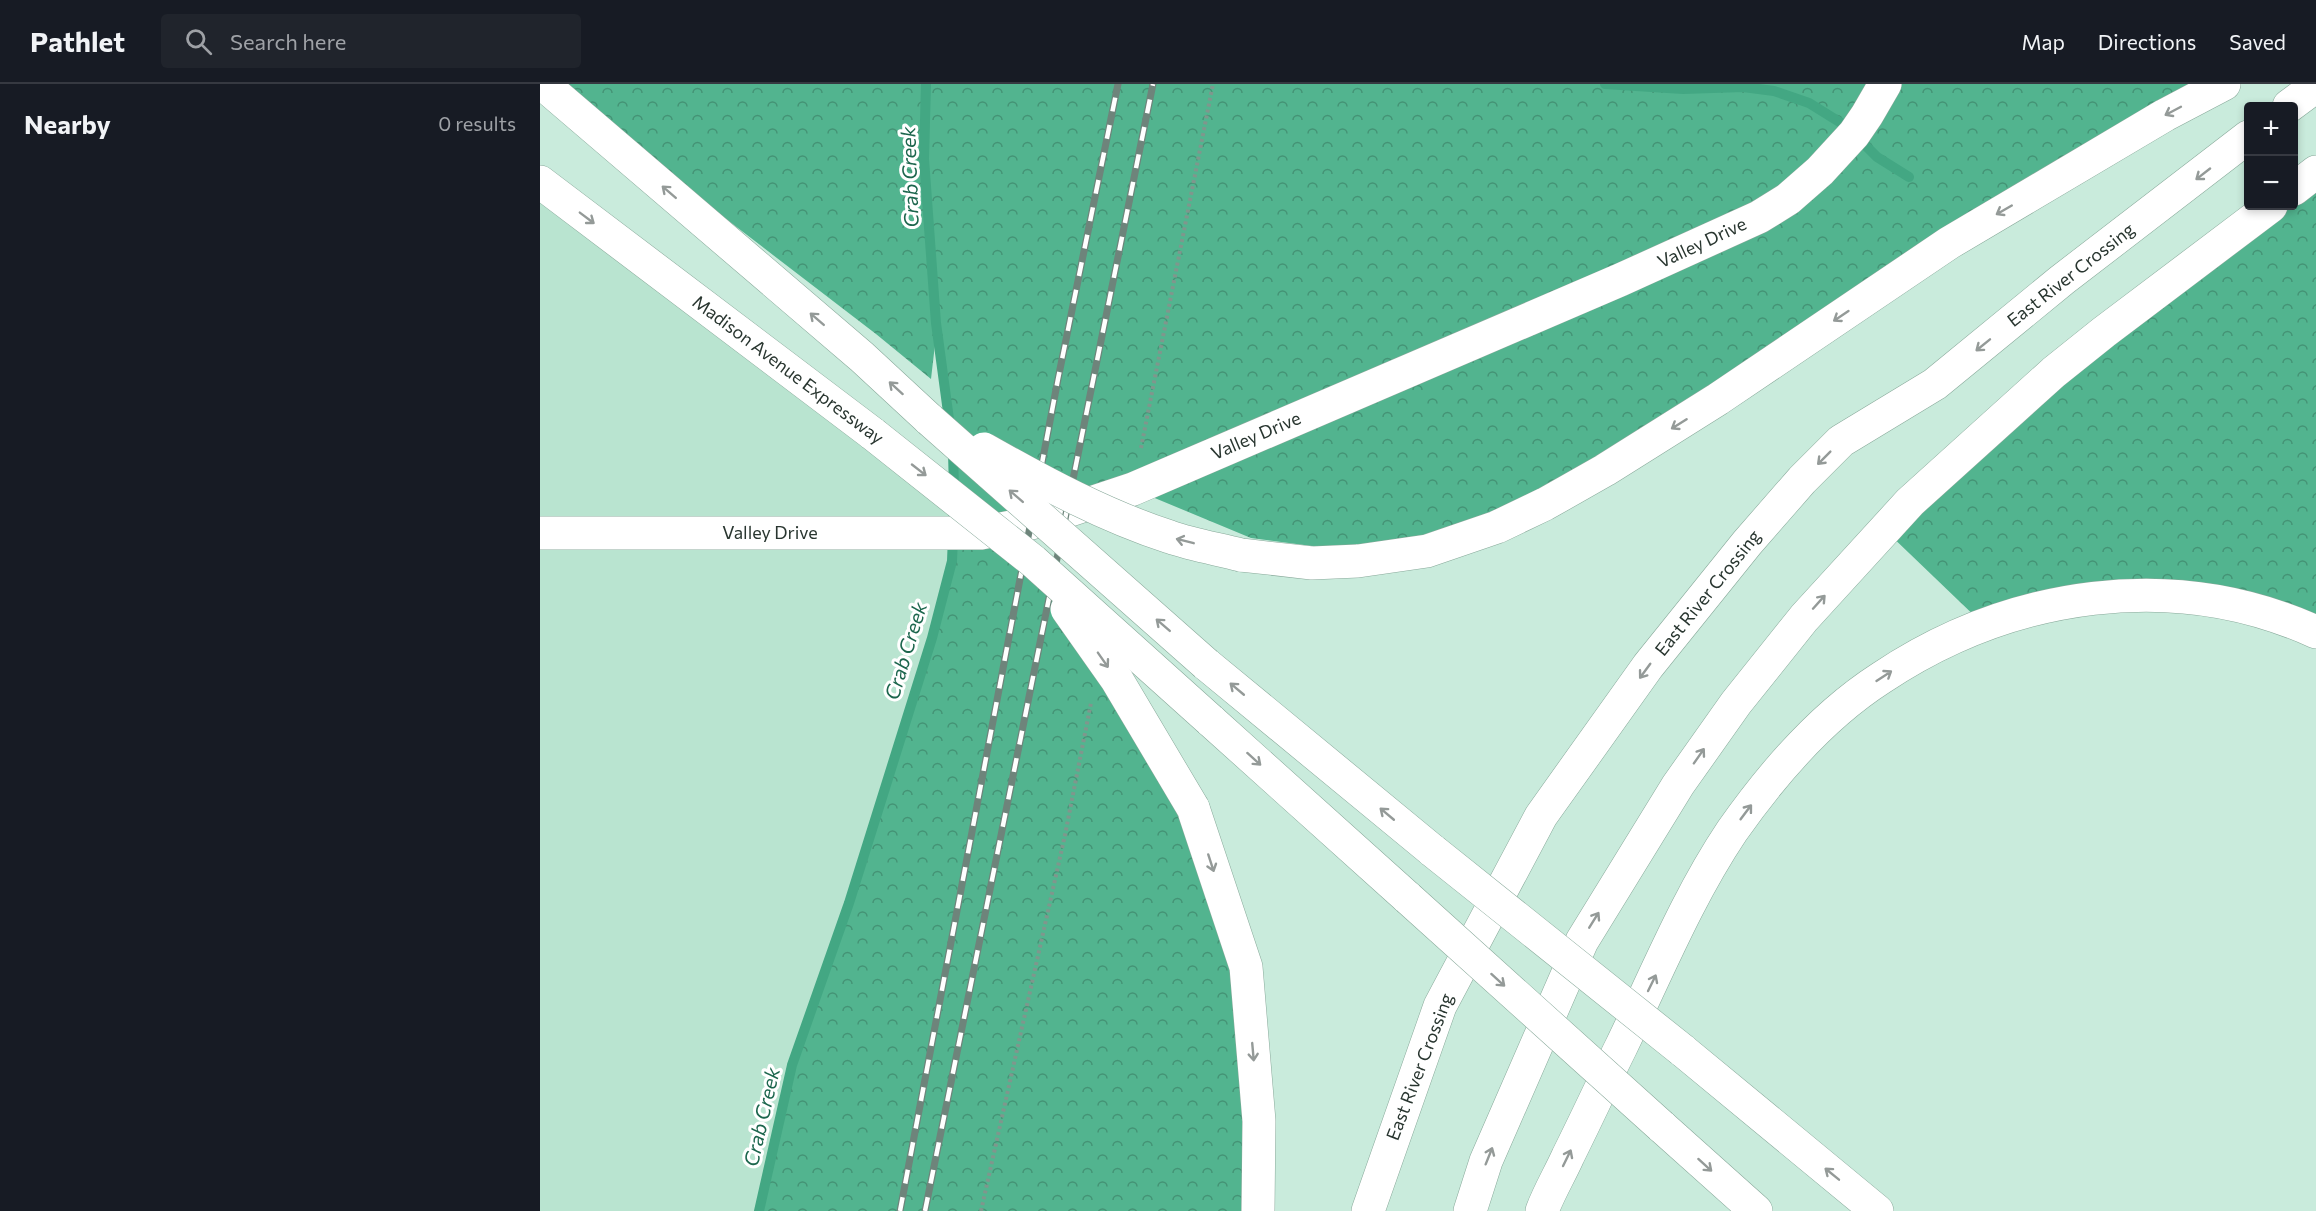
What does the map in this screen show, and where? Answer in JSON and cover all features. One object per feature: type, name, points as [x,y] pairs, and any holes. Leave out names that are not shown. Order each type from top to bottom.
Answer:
[{"type":"main road","points":[[543,84],[862,357],[1206,664],[1432,851],[1682,1050],[1877,1211]]},
{"type":"main road","name":"Valley Drive","points":[[540,533],[981,533],[1031,524],[1133,489],[1620,280],[1759,217],[1788,199],[1820,171],[1854,134],[1868,115],[1885,84]]},
{"type":"main road","points":[[930,420],[1057,490],[1171,538],[1242,555],[1312,563],[1358,561],[1427,551],[1497,527],[1545,504],[1605,470],[1718,399],[1949,243],[2165,115],[2224,84]]},
{"type":"main road","points":[[2294,102],[2316,86]]},
{"type":"main road","name":"East River Crossing","points":[[1368,1211],[1440,1006],[1541,816],[1648,666],[1747,543],[1802,480],[1841,441],[1935,384],[2062,280],[2244,140]]},
{"type":"main road","points":[[2298,186],[2316,172]]},
{"type":"main road","name":"Madison Avenue Expressway","points":[[540,182],[873,434],[1033,561]]},
{"type":"main road","points":[[1470,1211],[1486,1161],[1582,940],[1678,785],[1750,686],[1804,618],[1910,502],[2054,372],[2266,210]]},
{"type":"main road","points":[[1033,561],[1756,1211]]},
{"type":"main road","points":[[1033,561],[1118,680],[1193,808],[1246,967],[1259,1121],[1258,1211]]},
{"type":"main road","points":[[1542,1211],[1698,887],[1731,832],[1775,774],[1835,713],[1879,679],[1922,652],[1983,624],[2047,606],[2103,596],[2150,595],[2208,598],[2251,608],[2316,632]]},
{"type":"shaded area","points":[[540,175],[957,501],[946,533],[952,561],[932,638],[770,1155],[759,1211],[540,1211]]},
{"type":"green space","points":[[550,84],[2224,84],[1545,504],[1357,552],[1251,538],[1133,489],[1031,523],[1033,561],[1193,808],[1246,967],[1258,1211],[759,1211],[792,1065],[932,638],[952,561],[954,534],[946,533],[955,463],[937,327],[931,379],[876,334]]},
{"type":"green space","points":[[2316,172],[2316,632],[2208,598],[1983,624],[1885,530],[2266,210],[2298,210],[2298,186]]},
{"type":"waterway","name":"Crab Creek","points":[[926,84],[924,159],[936,323],[950,427]]},
{"type":"waterway","points":[[1605,84],[1683,89],[1743,87],[1774,91],[1809,103],[1846,126],[1877,157],[1909,177]]},
{"type":"waterway","name":"Crab Creek","points":[[953,452],[954,490]]},
{"type":"waterway","name":"Crab Creek","points":[[759,1211],[792,1065],[849,903],[932,638],[952,561],[953,536]]},
{"type":"railway","points":[[900,1211],[1058,379],[1118,84]]},
{"type":"railway","points":[[925,1211],[1153,84]]}]
